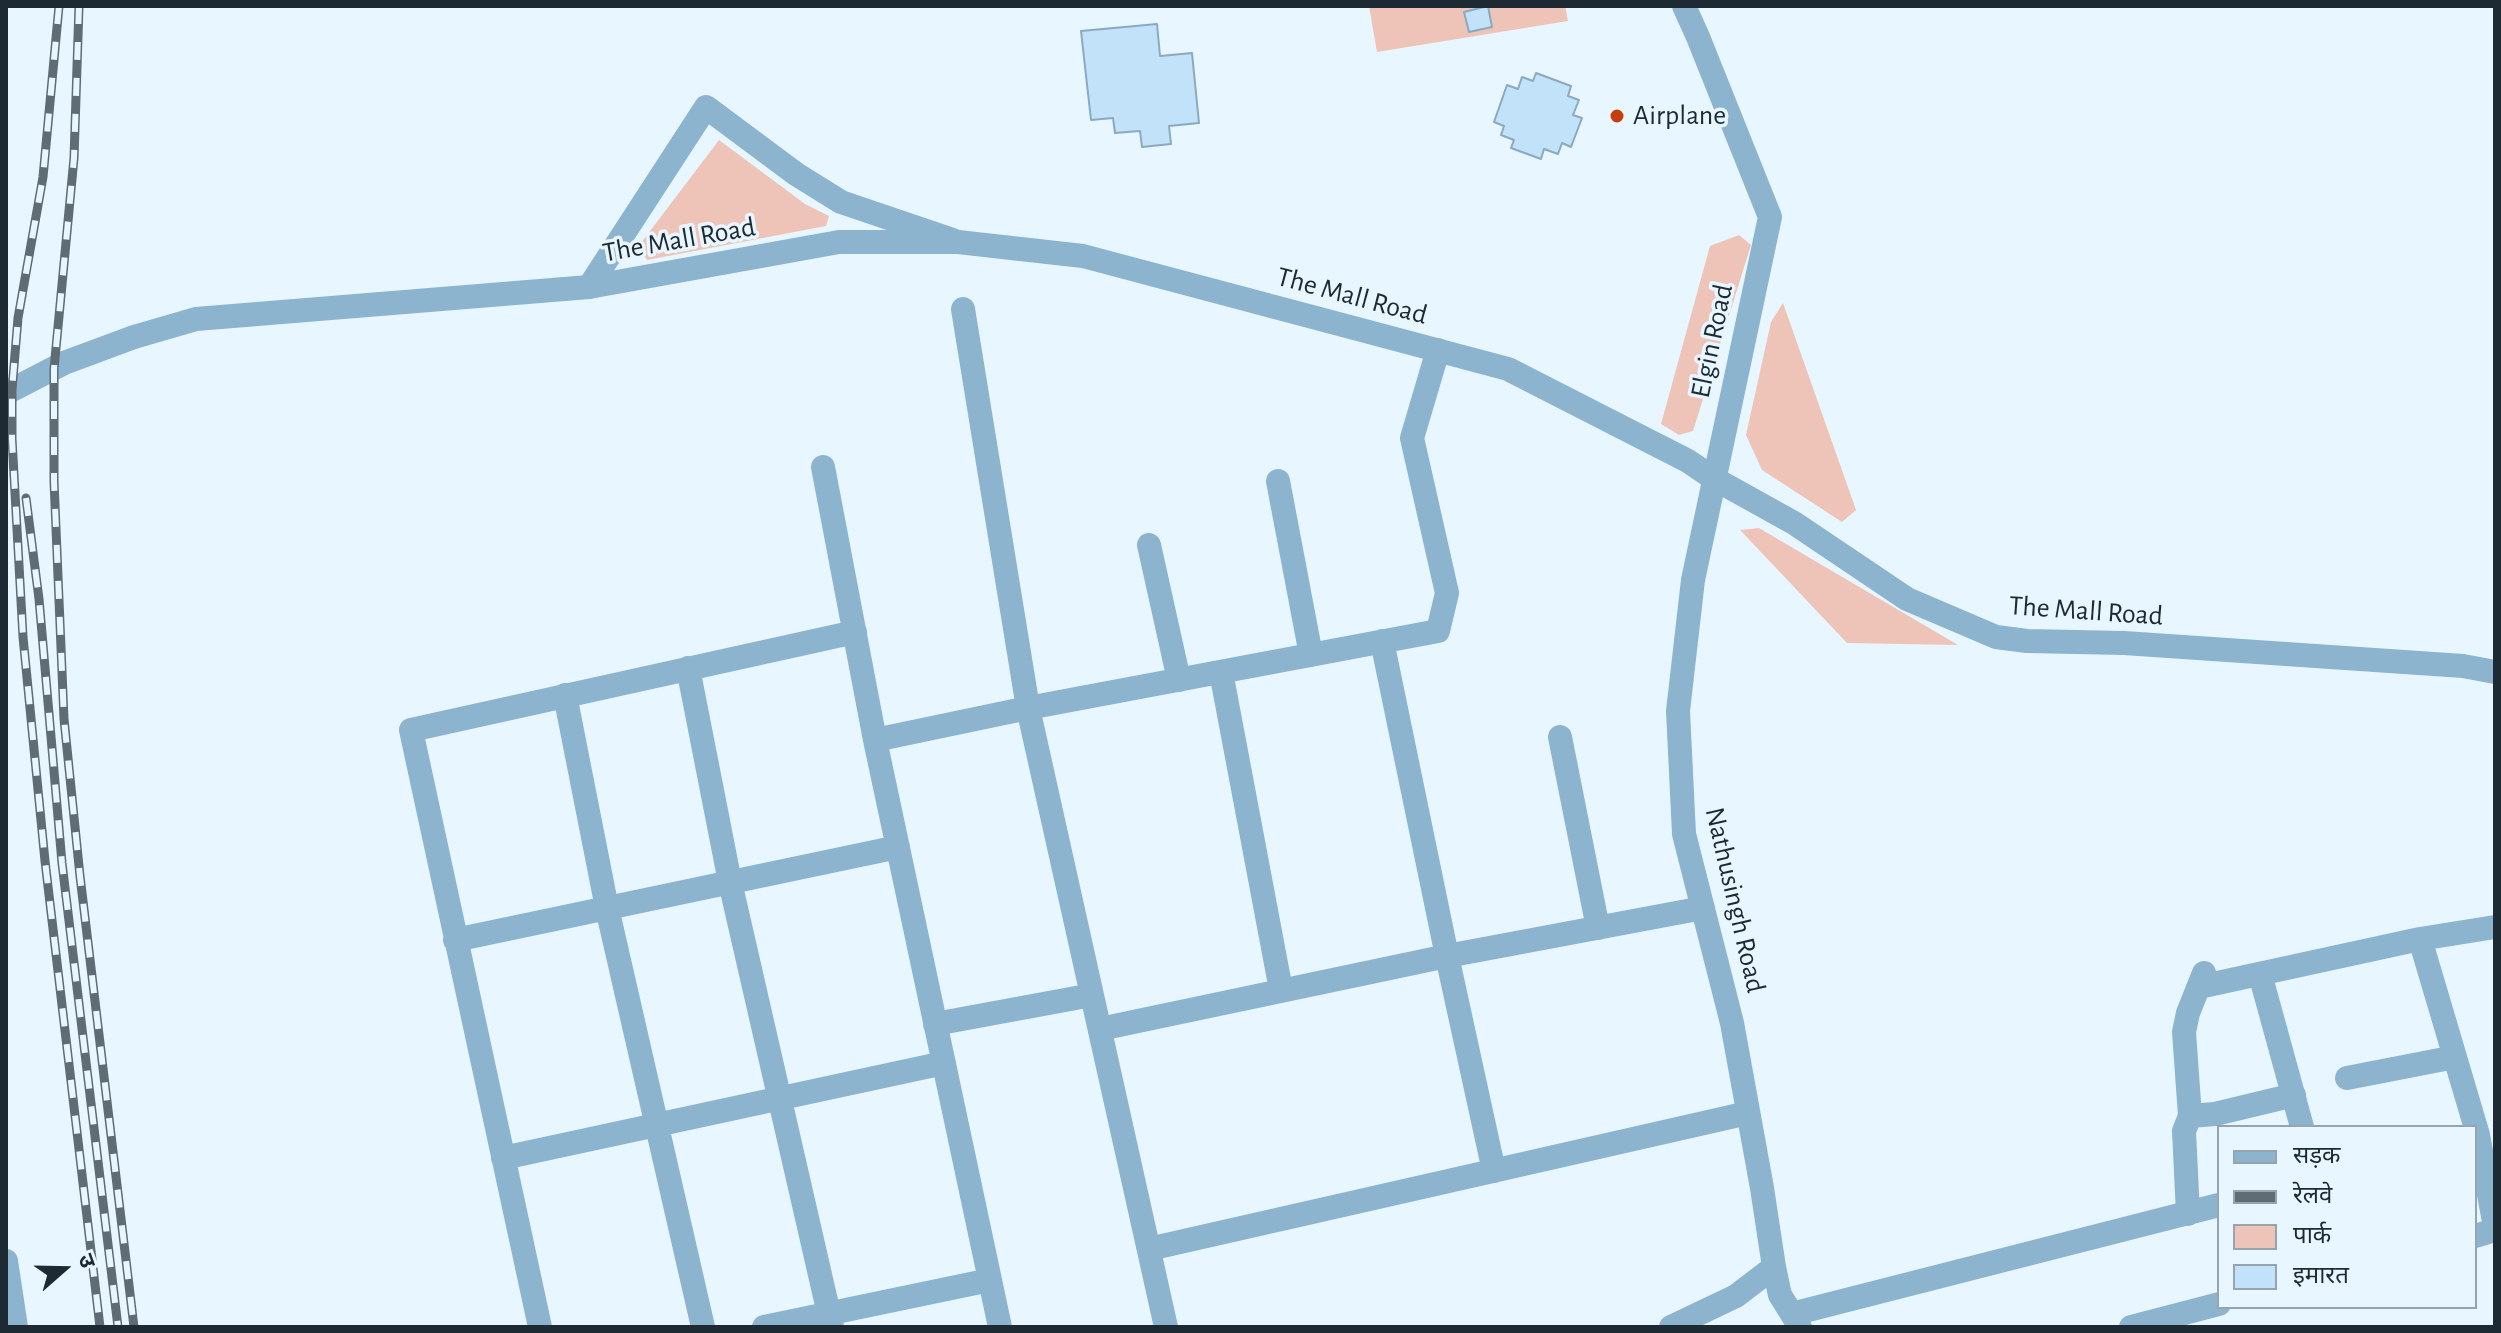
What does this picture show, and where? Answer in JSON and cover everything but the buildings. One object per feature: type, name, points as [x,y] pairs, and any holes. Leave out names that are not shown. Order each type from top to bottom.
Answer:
[{"type":"street","name":"Elgin Road","points":[[1684,6],[1770,217],[1713,478]]},
{"type":"street","points":[[589,287],[706,107],[796,174],[841,202],[958,242]]},
{"type":"street","name":"The Mall Road","points":[[6,393],[64,363],[134,337],[196,319],[589,287],[839,242],[958,242],[1083,256],[1508,369],[1688,461],[1794,523],[1907,599],[1996,637],[2463,666],[2495,672]]},
{"type":"street","points":[[963,309],[1028,708],[1166,1327]]},
{"type":"street","points":[[875,740],[1438,631],[1447,593],[1412,438],[1438,350]]},
{"type":"street","points":[[823,467],[875,740],[1000,1327]]},
{"type":"street","name":"Nathusingh Road","points":[[1713,478],[1693,580],[1678,711],[1684,834],[1732,1023],[1780,1295],[1796,1320]]},
{"type":"street","points":[[1278,481],[1311,655]]},
{"type":"street","points":[[1149,545],[1179,680]]},
{"type":"street","points":[[540,1327],[411,730],[855,632]]},
{"type":"street","points":[[1382,641],[1494,1171]]},
{"type":"street","points":[[688,668],[730,882],[830,1320]]},
{"type":"street","points":[[1221,672],[1281,990]]},
{"type":"street","points":[[565,695],[607,908],[703,1327]]},
{"type":"street","points":[[1560,737],[1598,928]]},
{"type":"street","points":[[455,940],[898,847]]},
{"type":"street","points":[[1100,1029],[1447,956],[1703,908]]},
{"type":"street","points":[[2188,1214],[2184,1131],[2190,1116],[2184,1032],[2202,979],[2260,974],[2420,939],[2495,927]]},
{"type":"street","points":[[2420,939],[2455,1057],[2483,1134],[2495,1229]]},
{"type":"street","points":[[2260,974],[2302,1125]]},
{"type":"street","points":[[935,1024],[1092,995]]},
{"type":"street","points":[[2347,1078],[2455,1057]]},
{"type":"street","points":[[503,1158],[944,1063]]},
{"type":"street","points":[[2190,1116],[2215,1114],[2294,1095]]},
{"type":"street","points":[[1149,1249],[1748,1113]]},
{"type":"street","points":[[1796,1320],[2217,1206]]},
{"type":"street","points":[[6,1261],[16,1327]]},
{"type":"street","points":[[1671,1327],[1736,1296],[1774,1267]]},
{"type":"street","points":[[764,1327],[830,1320],[990,1280]]},
{"type":"street","points":[[2131,1327],[2217,1305]]},
{"type":"green space","points":[[1369,6],[1565,6],[1568,21],[1377,52]]},
{"type":"green space","points":[[719,140],[805,204],[829,216],[826,226],[647,260],[638,247]]},
{"type":"green space","points":[[1739,235],[1751,245],[1693,431],[1679,435],[1661,424],[1710,246]]},
{"type":"green space","points":[[1783,303],[1856,510],[1842,522],[1762,470],[1746,435],[1771,322]]},
{"type":"green space","points":[[1759,528],[1958,645],[1847,643],[1740,530]]},
{"type":"railway","points":[[59,6],[43,177],[18,318],[12,390],[12,439],[23,637],[45,861],[100,1327]]},
{"type":"railway","points":[[79,6],[74,158],[54,369],[54,481],[64,719],[134,1327]]},
{"type":"railway","points":[[26,498],[39,599],[62,863],[118,1327]]},
{"type":"place","name":"Airplane","points":[[1617,116]]}]
